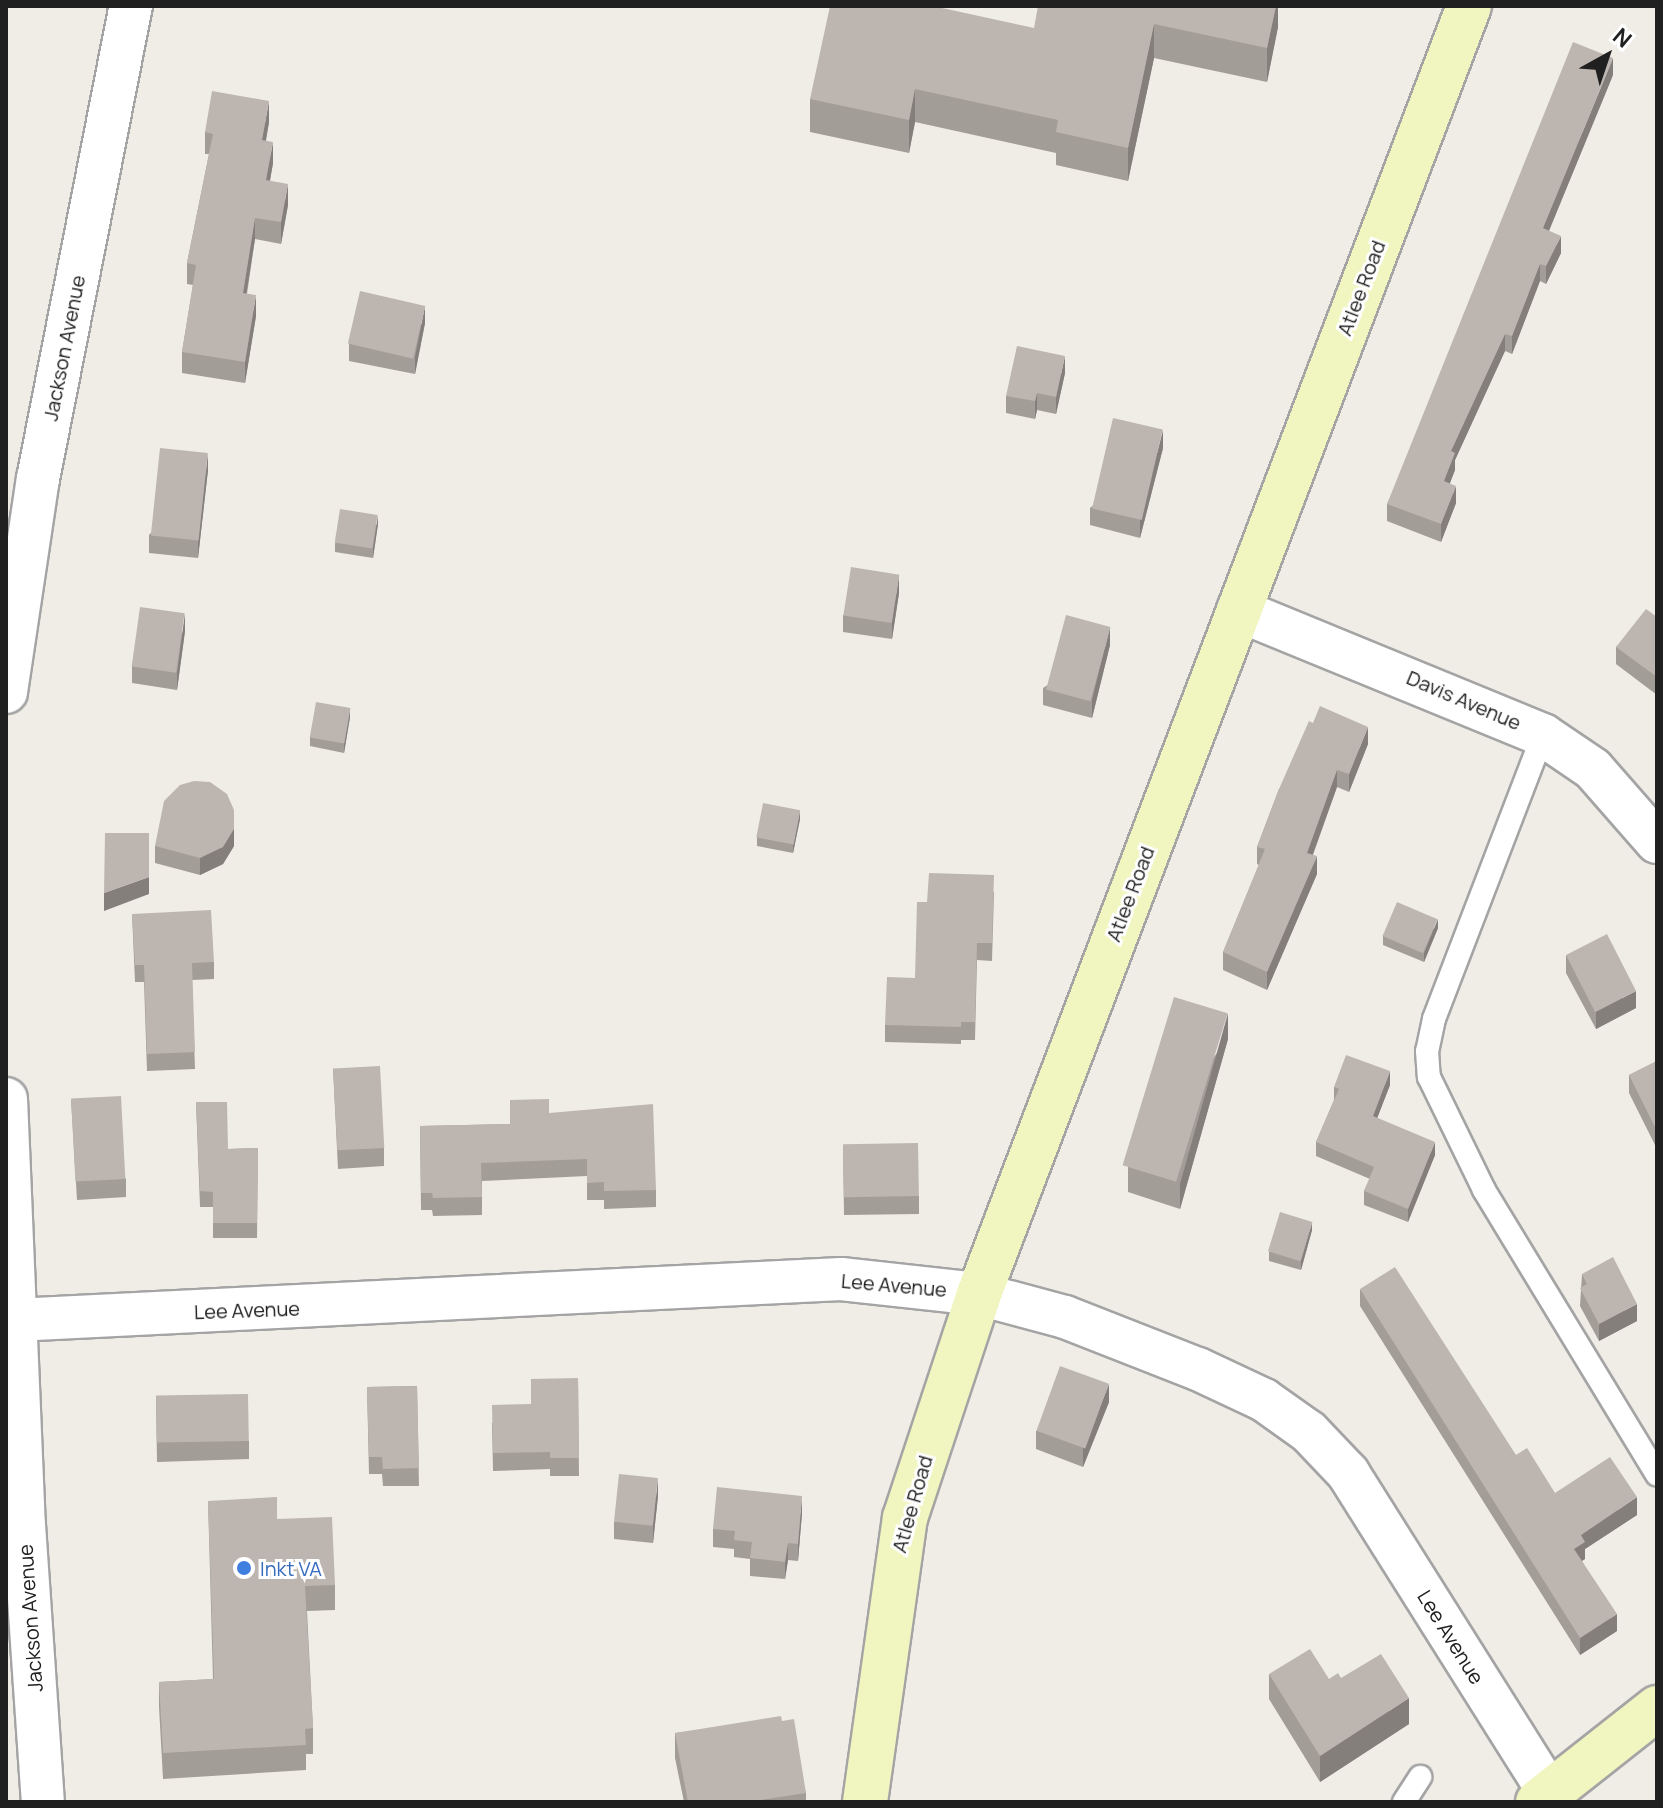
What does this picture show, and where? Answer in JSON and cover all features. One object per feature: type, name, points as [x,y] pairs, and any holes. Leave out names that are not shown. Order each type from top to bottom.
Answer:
[{"type":"main road","name":"Atlee Road","points":[[865,1802],[905,1518],[979,1294],[1469,6]]},
{"type":"main road","points":[[1544,1797],[1657,1708]]},
{"type":"street","name":"Jackson Avenue","points":[[6,692],[38,479],[131,6]]},
{"type":"street","name":"Davis Avenue","points":[[1238,610],[1543,735],[1593,769],[1657,842]]},
{"type":"street","name":"Jackson Avenue","points":[[6,1099],[15,1320],[43,1802]]},
{"type":"street","name":"Lee Avenue","points":[[15,1320],[841,1279],[979,1294],[1065,1317],[1198,1369],[1264,1400],[1309,1432],[1348,1473],[1544,1797]]},
{"type":"lane","points":[[1543,735],[1434,1019],[1427,1051],[1429,1077],[1484,1190],[1657,1474]]},
{"type":"lane","points":[[1404,1802],[1420,1777]]},
{"type":"building","points":[[830,6],[933,6],[1034,28],[1038,6],[1276,6],[1267,48],[1154,24],[1128,148],[1056,132],[1058,120],[915,89],[909,120],[810,99]]},
{"type":"building","points":[[1573,42],[1613,58],[1543,228],[1561,236],[1546,266],[1540,264],[1512,336],[1505,334],[1451,451],[1455,453],[1444,481],[1456,486],[1441,524],[1387,504]]},
{"type":"building","points":[[212,91],[269,101],[262,140],[273,142],[266,180],[288,184],[281,222],[255,218],[243,293],[256,295],[245,362],[182,352],[196,265],[187,263],[213,134],[205,132]]},
{"type":"building","points":[[360,291],[425,306],[413,359],[348,344]]},
{"type":"building","points":[[1017,346],[1065,356],[1056,397],[1037,393],[1035,401],[1006,396]]},
{"type":"building","points":[[1113,418],[1163,429],[1142,520],[1092,509]]},
{"type":"building","points":[[160,448],[208,453],[199,541],[151,536]]},
{"type":"building","points":[[340,509],[378,515],[372,549],[335,543]]},
{"type":"building","points":[[851,567],[899,575],[892,623],[843,615]]},
{"type":"building","points":[[140,607],[185,613],[176,673],[132,666]]},
{"type":"building","points":[[1646,609],[1657,617],[1657,677],[1616,647]]},
{"type":"building","points":[[1066,615],[1110,627],[1091,701],[1046,689]]},
{"type":"building","points":[[316,702],[350,708],[344,744],[310,737]]},
{"type":"building","points":[[1320,706],[1368,727],[1349,774],[1337,770],[1307,853],[1317,856],[1267,972],[1223,952],[1265,849],[1257,847],[1279,789],[1309,721],[1313,723]]},
{"type":"building","points":[[194,781],[210,782],[227,794],[234,810],[234,829],[223,847],[200,858],[155,846],[164,801],[180,785]]},
{"type":"building","points":[[763,803],[800,810],[794,845],[756,837]]},
{"type":"building","points":[[105,833],[149,833],[149,877],[104,893]]},
{"type":"building","points":[[929,873],[994,875],[992,943],[977,943],[975,1022],[961,1022],[961,1027],[885,1025],[887,977],[915,978],[917,902],[927,902]]},
{"type":"building","points":[[1397,902],[1438,919],[1423,953],[1383,936]]},
{"type":"building","points":[[211,910],[214,962],[192,963],[195,1052],[147,1054],[144,965],[135,965],[132,914]]},
{"type":"building","points":[[1607,934],[1636,991],[1595,1012],[1566,955]]},
{"type":"building","points":[[1174,997],[1228,1013],[1176,1182],[1123,1165]]},
{"type":"building","points":[[1346,1055],[1390,1071],[1373,1116],[1435,1142],[1408,1209],[1364,1191],[1374,1167],[1316,1142],[1339,1089],[1334,1087]]},
{"type":"building","points":[[1657,1061],[1657,1131],[1629,1075]]},
{"type":"building","points":[[380,1066],[384,1148],[337,1150],[333,1068]]},
{"type":"building","points":[[121,1096],[125,1179],[75,1182],[71,1099]]},
{"type":"building","points":[[549,1099],[549,1113],[653,1104],[656,1190],[604,1191],[604,1182],[587,1183],[587,1159],[481,1163],[482,1197],[433,1198],[432,1193],[421,1193],[420,1126],[510,1124],[510,1100]]},
{"type":"building","points":[[196,1102],[227,1102],[228,1149],[258,1148],[257,1223],[213,1223],[213,1192],[200,1191]]},
{"type":"building","points":[[918,1143],[919,1196],[844,1197],[843,1144]]},
{"type":"building","points":[[1280,1212],[1313,1222],[1301,1261],[1268,1251]]},
{"type":"building","points":[[1613,1257],[1637,1304],[1599,1324],[1580,1288],[1587,1284],[1582,1274]]},
{"type":"building","points":[[1395,1267],[1516,1455],[1527,1448],[1555,1493],[1610,1457],[1637,1497],[1581,1535],[1585,1542],[1574,1549],[1617,1614],[1580,1638],[1360,1289]]},
{"type":"building","points":[[1060,1366],[1109,1384],[1085,1449],[1036,1431]]},
{"type":"building","points":[[578,1378],[579,1458],[550,1458],[550,1452],[493,1453],[492,1405],[531,1404],[531,1379]]},
{"type":"building","points":[[417,1386],[419,1468],[383,1469],[382,1457],[369,1457],[367,1387]]},
{"type":"building","points":[[248,1394],[249,1441],[157,1443],[156,1396]]},
{"type":"building","points":[[619,1474],[658,1478],[653,1526],[614,1522]]},
{"type":"building","points":[[717,1487],[802,1496],[798,1544],[788,1543],[785,1562],[750,1558],[752,1542],[734,1540],[735,1531],[713,1529]]},
{"type":"building","points":[[277,1497],[277,1519],[332,1517],[335,1585],[305,1586],[313,1728],[305,1729],[306,1745],[163,1753],[159,1682],[214,1679],[208,1501]]},
{"type":"building","points":[[1310,1649],[1329,1679],[1338,1673],[1341,1678],[1381,1654],[1409,1698],[1320,1756],[1269,1674]]},
{"type":"building","points":[[781,1716],[782,1721],[794,1719],[806,1793],[761,1802],[688,1802],[675,1733]]},
{"type":"place","name":"Inkt VA","points":[[244,1568]]}]
